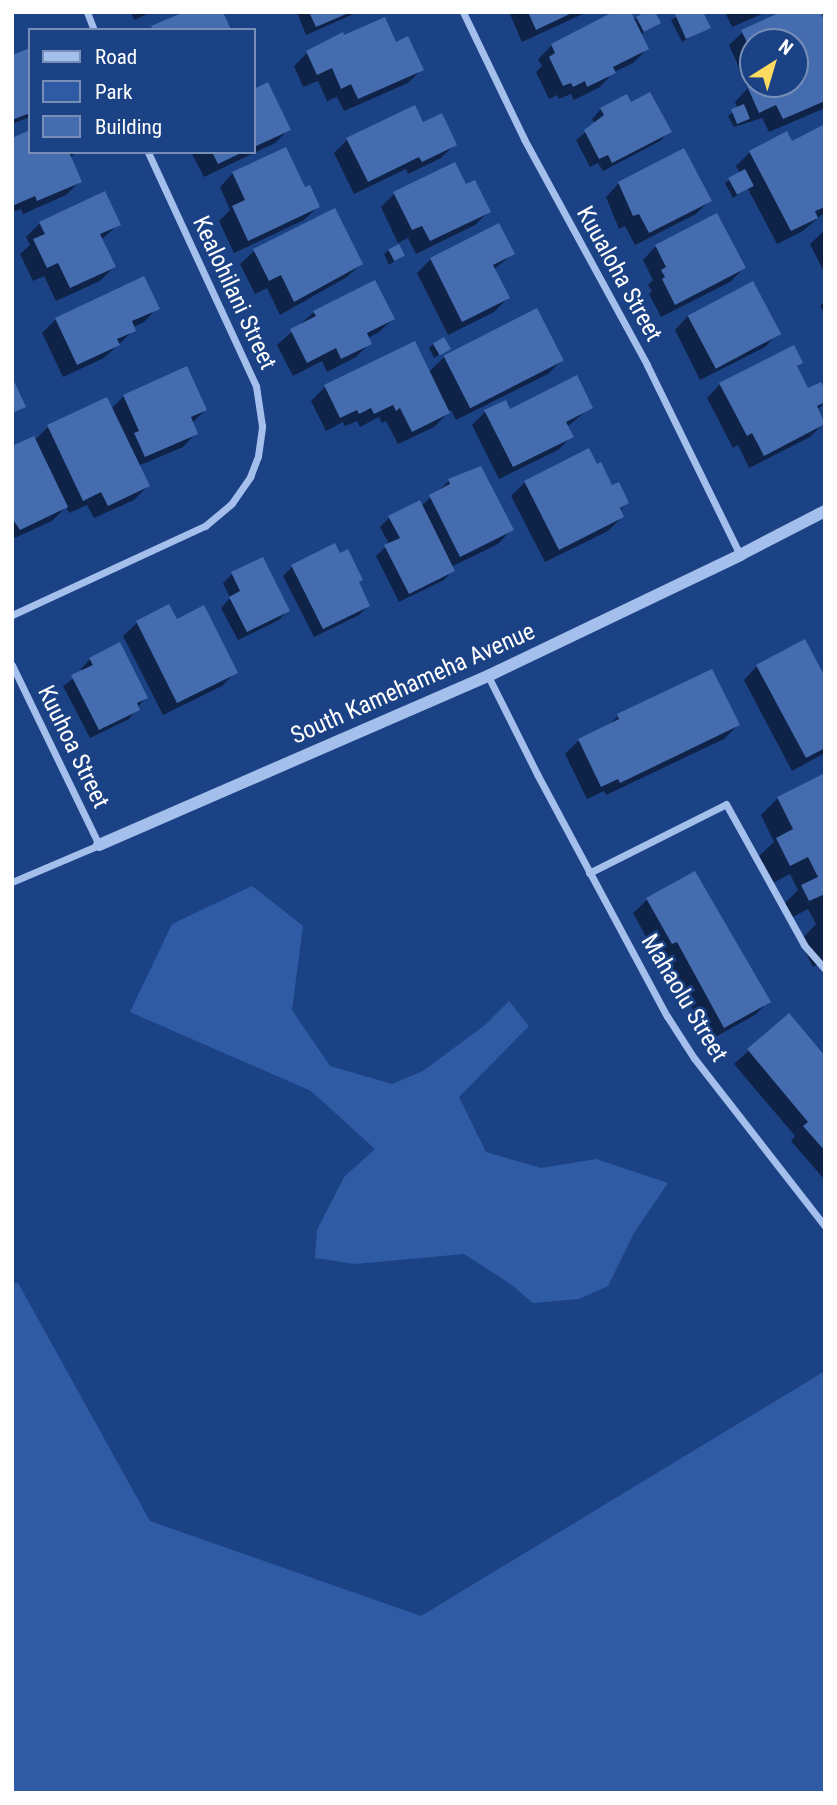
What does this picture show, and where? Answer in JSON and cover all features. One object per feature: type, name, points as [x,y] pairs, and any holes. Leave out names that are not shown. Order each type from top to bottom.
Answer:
[{"type":"street","name":"Kuualoha Street","points":[[463,12],[524,139],[647,365],[740,555]]},
{"type":"street","name":"Kealohilani Street","points":[[12,615],[205,526],[232,503],[250,477],[258,456],[262,426],[256,386],[149,154]]},
{"type":"street","name":"South Kamehameha Avenue","points":[[12,882],[488,676],[740,555],[825,511]]},
{"type":"street","name":"Kuuhoa Street","points":[[12,665],[99,845]]},
{"type":"street","name":"Mahaolu Street","points":[[488,676],[589,873],[667,1016],[694,1058],[825,1226]]},
{"type":"street","points":[[589,873],[726,804],[804,945],[825,970]]},
{"type":"green space","points":[[252,886],[303,926],[292,1010],[330,1066],[392,1084],[423,1071],[485,1025],[509,1001],[529,1026],[459,1097],[486,1152],[541,1168],[596,1159],[668,1183],[634,1233],[608,1286],[579,1299],[533,1303],[512,1285],[464,1254],[355,1264],[315,1258],[317,1230],[344,1177],[375,1149],[311,1091],[130,1012],[172,924]]},
{"type":"green space","points":[[12,1283],[18,1283],[150,1521],[421,1616],[825,1371],[825,1793],[12,1793]]},
{"type":"building","points":[[184,12],[223,12],[230,28],[152,28],[151,26]]},
{"type":"building","points":[[309,12],[351,12],[316,27]]},
{"type":"building","points":[[528,12],[574,12],[536,30]]},
{"type":"building","points":[[613,12],[631,12],[649,49],[613,67],[616,73],[587,87],[585,81],[573,87],[571,83],[563,86],[549,57],[555,53],[551,44]]},
{"type":"building","points":[[645,12],[655,12],[661,23],[644,32],[636,17]]},
{"type":"building","points":[[703,12],[711,28],[686,39],[675,14]]},
{"type":"building","points":[[781,12],[820,12],[825,23],[825,101],[783,119],[776,105],[759,113],[752,98],[809,98],[809,28],[745,28]]},
{"type":"building","points":[[385,17],[396,42],[408,36],[424,70],[358,99],[351,84],[341,89],[332,68],[317,75],[306,51],[343,32],[344,35]]},
{"type":"building","points":[[28,49],[28,114],[12,120],[12,55]]},
{"type":"building","points":[[268,82],[291,130],[256,146],[256,88]]},
{"type":"building","points":[[650,92],[672,132],[612,163],[608,155],[599,159],[584,130],[604,115],[600,108],[627,94],[631,102]]},
{"type":"building","points":[[744,104],[750,119],[737,124],[731,109]]},
{"type":"building","points":[[415,105],[423,122],[442,113],[457,145],[422,162],[419,157],[368,182],[346,138]]},
{"type":"building","points":[[825,124],[825,207],[815,211],[818,218],[791,231],[749,151],[787,131],[792,141]]},
{"type":"building","points":[[28,131],[28,154],[70,154],[82,182],[37,201],[35,196],[12,206],[12,138]]},
{"type":"building","points":[[286,147],[305,187],[310,185],[320,207],[248,241],[232,206],[245,200],[232,172]]},
{"type":"building","points":[[684,148],[712,201],[649,233],[639,214],[633,216],[618,182]]},
{"type":"building","points":[[213,154],[239,154],[218,164]]},
{"type":"building","points":[[455,162],[466,184],[475,180],[491,212],[430,241],[422,226],[412,230],[393,192]]},
{"type":"building","points":[[745,169],[754,186],[737,195],[728,178]]},
{"type":"building","points":[[105,191],[121,225],[100,234],[116,267],[70,288],[58,263],[47,268],[33,239],[45,234],[39,222]]},
{"type":"building","points":[[335,208],[363,264],[294,302],[281,275],[269,281],[253,249]]},
{"type":"building","points":[[717,213],[746,268],[675,305],[662,279],[665,277],[661,270],[666,267],[655,245]]},
{"type":"building","points":[[499,223],[515,254],[493,265],[510,298],[462,322],[430,258]]},
{"type":"building","points":[[399,244],[405,256],[394,261],[388,249]]},
{"type":"building","points":[[144,276],[160,309],[132,321],[136,331],[117,339],[120,345],[77,365],[55,318]]},
{"type":"building","points":[[375,280],[395,319],[367,333],[372,344],[341,359],[336,348],[307,363],[290,329],[316,316],[313,311]]},
{"type":"building","points":[[753,281],[781,334],[716,369],[688,316]]},
{"type":"building","points":[[537,308],[564,361],[470,408],[443,356]]},
{"type":"building","points":[[444,337],[451,349],[440,356],[433,344]]},
{"type":"building","points":[[415,341],[450,413],[412,432],[400,408],[396,411],[393,405],[374,414],[371,408],[359,414],[357,410],[340,418],[324,385]]},
{"type":"building","points":[[794,345],[803,363],[797,366],[808,388],[821,382],[825,390],[825,402],[817,406],[825,424],[764,456],[752,433],[747,436],[719,383]]},
{"type":"building","points":[[187,366],[207,410],[191,417],[198,434],[145,457],[134,433],[139,431],[123,395]]},
{"type":"building","points":[[577,375],[593,408],[566,422],[574,437],[513,467],[484,410],[506,400],[510,409]]},
{"type":"building","points":[[12,377],[26,407],[12,413]]},
{"type":"building","points":[[107,397],[150,486],[108,506],[101,492],[83,501],[47,425]]},
{"type":"building","points":[[34,436],[68,507],[20,530],[12,518],[12,446]]},
{"type":"building","points":[[589,448],[597,464],[601,462],[612,485],[619,482],[629,503],[620,508],[624,517],[559,550],[524,481]]},
{"type":"building","points":[[481,466],[514,530],[460,557],[429,495],[450,484],[448,479]]},
{"type":"building","points":[[420,500],[455,571],[409,594],[384,545],[400,538],[388,516]]},
{"type":"building","points":[[335,543],[340,553],[348,549],[363,580],[359,582],[370,606],[323,629],[291,565]]},
{"type":"building","points":[[263,557],[290,611],[247,632],[229,597],[240,591],[231,572]]},
{"type":"building","points":[[169,604],[177,619],[204,605],[238,673],[177,703],[136,621]]},
{"type":"building","points":[[805,639],[825,677],[825,748],[806,758],[756,665]]},
{"type":"building","points":[[120,642],[148,698],[137,703],[140,710],[99,730],[71,675],[93,665],[89,658]]},
{"type":"building","points":[[712,669],[740,725],[620,783],[618,779],[601,787],[578,739],[619,719],[617,714]]},
{"type":"building","points":[[825,773],[825,894],[809,901],[801,885],[818,877],[808,857],[790,866],[776,838],[793,829],[777,797]]},
{"type":"building","points":[[695,871],[771,1002],[724,1028],[677,942],[672,944],[646,898]]},
{"type":"building","points":[[789,1013],[825,1056],[825,1151],[803,1126],[808,1122],[747,1049]]}]
